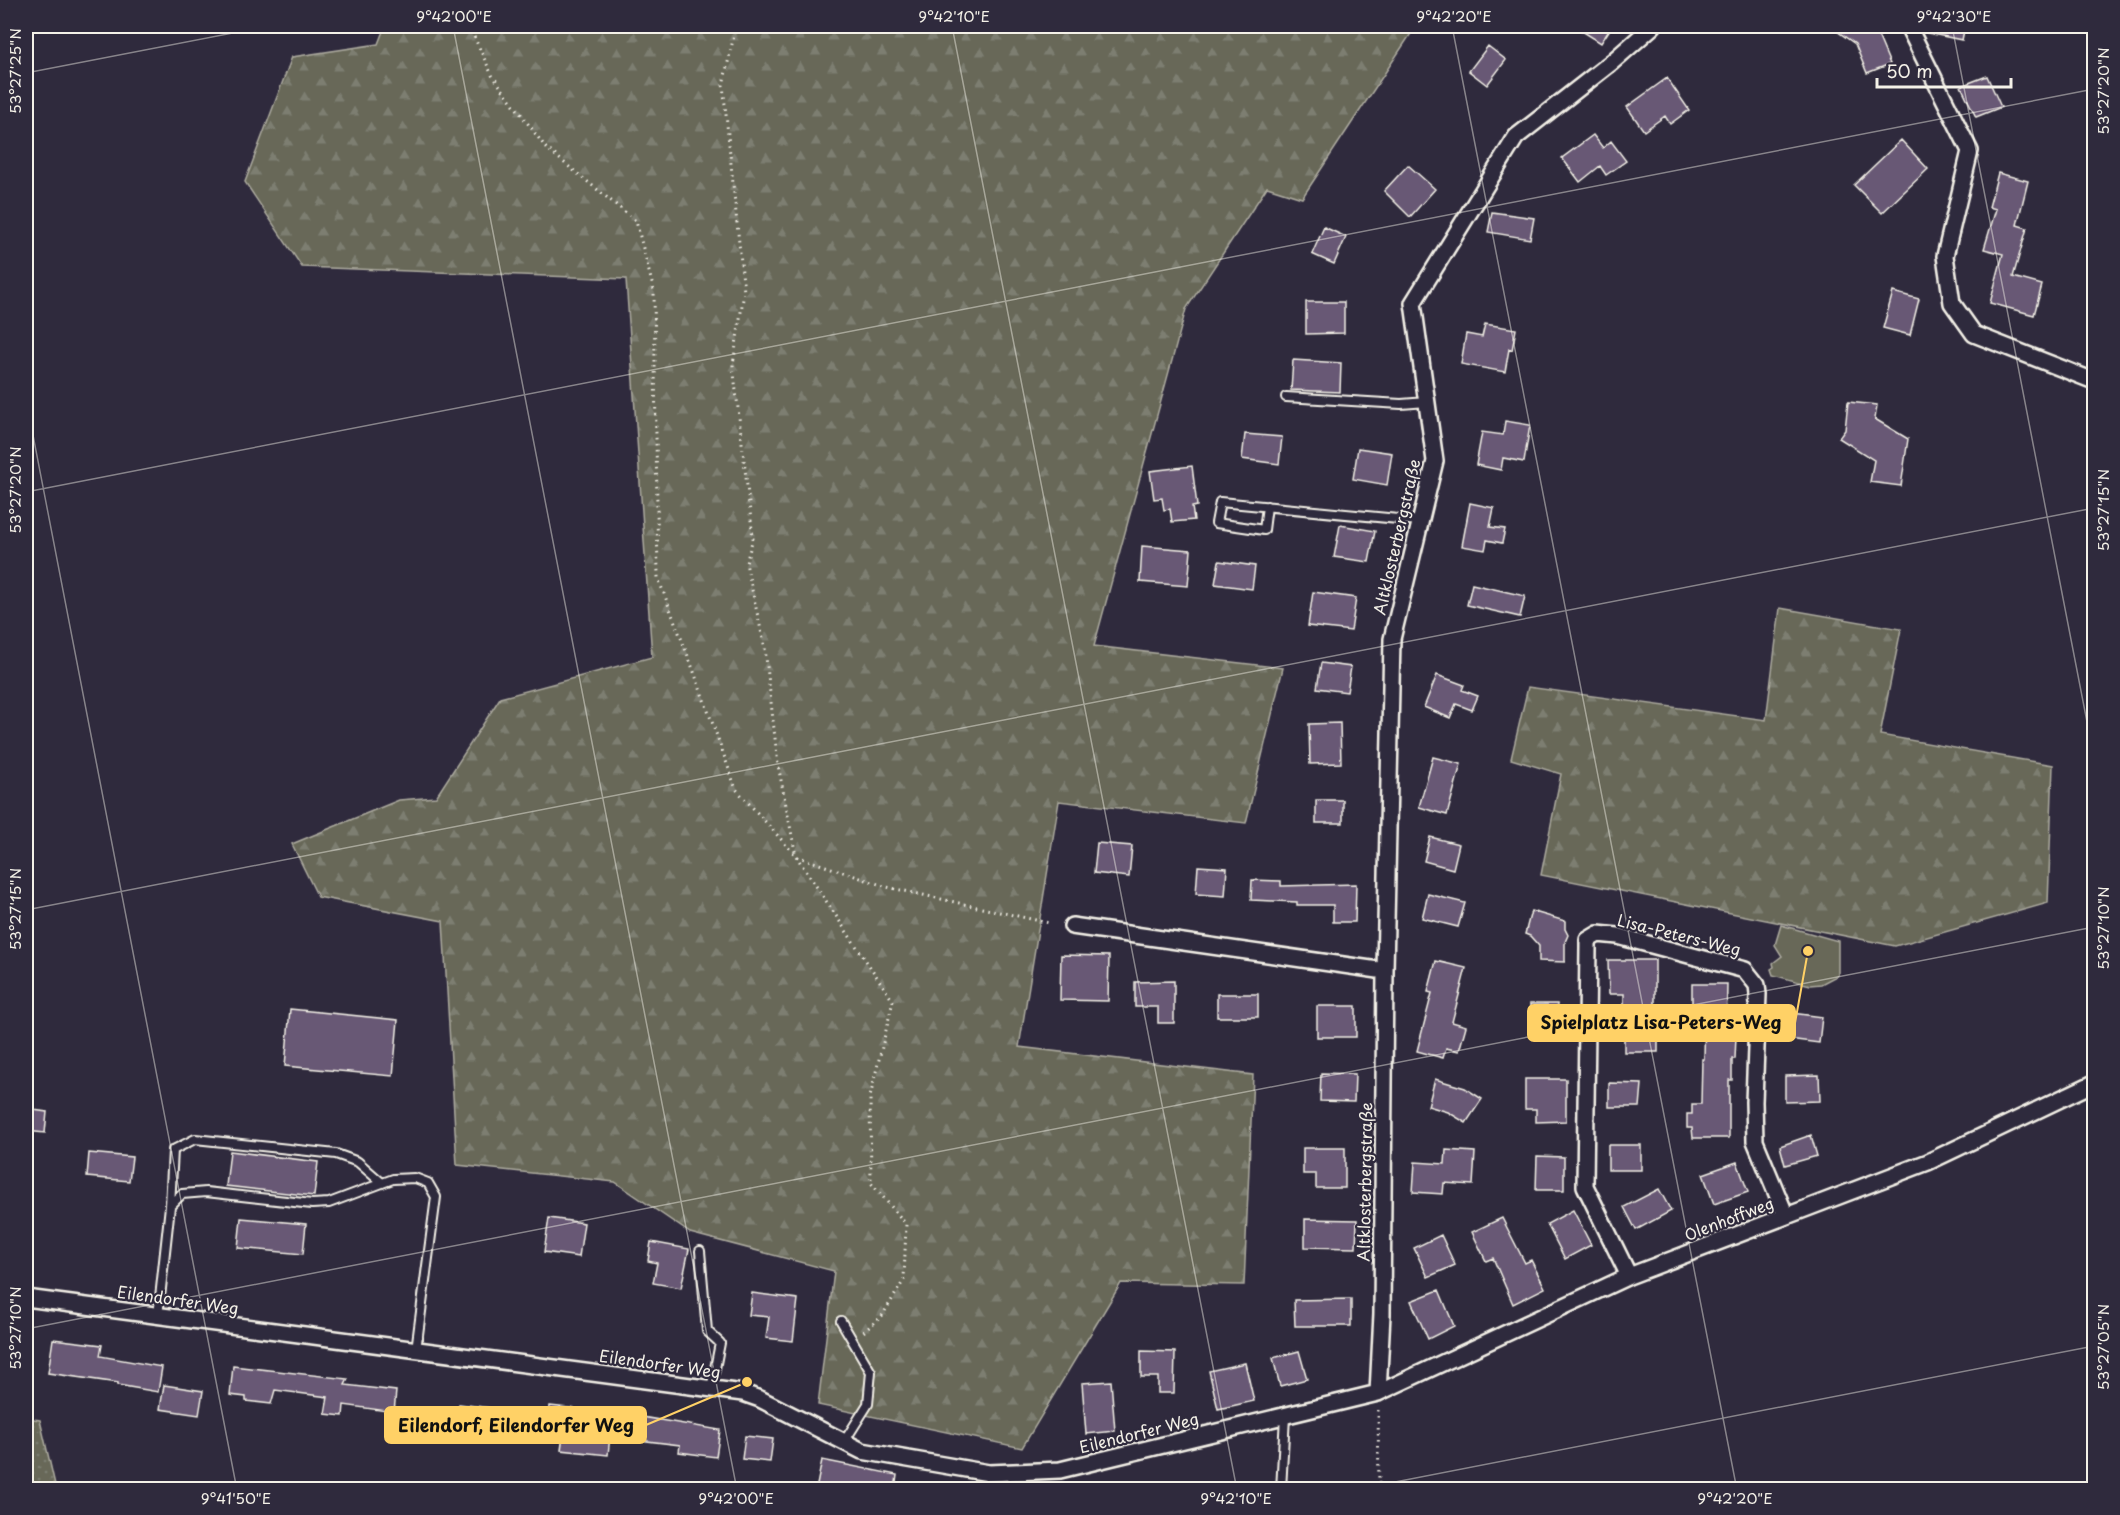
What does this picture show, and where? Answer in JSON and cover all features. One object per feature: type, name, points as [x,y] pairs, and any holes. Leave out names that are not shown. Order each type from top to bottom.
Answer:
[{"type":"street","name":"Altklosterbergstraße","points":[[1378,1393],[1382,1314],[1385,971],[1392,639],[1435,461],[1413,303],[1516,137],[1612,62],[1653,26]]},
{"type":"street","points":[[1908,26],[1970,151],[1945,256],[1952,303],[1974,334],[2094,381]]},
{"type":"street","points":[[1072,926],[1385,971]]},
{"type":"street","name":"Lisa-Peters-Weg","points":[[1629,1276],[1585,1186],[1588,940],[1598,934],[1618,936],[1745,970],[1757,985],[1755,1141],[1786,1216]]},
{"type":"street","name":"Olenhoffweg","points":[[1378,1393],[1629,1276],[1928,1162],[2094,1083]]},
{"type":"street","name":"Eilendorfer Weg","points":[[26,1298],[743,1394],[760,1399],[862,1451],[989,1473],[1060,1470],[1378,1393]]},
{"type":"lane","points":[[1286,397],[1401,404],[1427,402]]},
{"type":"lane","points":[[1267,506],[1264,530],[1216,523],[1220,502],[1267,506],[1419,521]]},
{"type":"lane","points":[[158,1316],[170,1206],[173,1150],[195,1139],[336,1154],[358,1162],[382,1183]]},
{"type":"lane","points":[[170,1206],[182,1194],[206,1192],[312,1204],[329,1203],[393,1179],[415,1178],[428,1183],[436,1197],[416,1350]]},
{"type":"lane","points":[[700,1251],[707,1331],[720,1343],[711,1389]]},
{"type":"lane","points":[[841,1321],[870,1372],[868,1404],[844,1442]]},
{"type":"lane","points":[[1281,1490],[1285,1416]]},
{"type":"path","points":[[468,26],[492,75],[546,148],[636,221],[654,291],[658,578],[735,789],[796,856],[893,1001],[870,1097],[871,1184],[906,1224],[904,1280],[882,1316],[853,1341]]},
{"type":"path","points":[[736,26],[723,84],[744,292],[733,365],[753,538],[746,563],[765,648],[778,765],[796,856]]},
{"type":"path","points":[[796,856],[887,887],[1049,922]]},
{"type":"path","points":[[1378,1393],[1379,1490]]},
{"type":"green space","points":[[385,26],[1416,26],[1302,198],[1267,187],[1186,309],[1094,646],[1283,668],[1246,823],[1059,801],[1019,1047],[1253,1075],[1244,1285],[1121,1283],[1022,1448],[818,1405],[834,1271],[690,1233],[615,1182],[457,1165],[443,921],[318,897],[292,844],[399,800],[436,797],[500,698],[652,657],[626,279],[302,267],[245,182],[292,57],[378,44]]},
{"type":"green space","points":[[1780,608],[1901,629],[1880,735],[2053,765],[2048,903],[1895,946],[1541,875],[1561,774],[1511,759],[1528,687],[1766,720]]},
{"type":"green space","points":[[1781,925],[1838,941],[1838,975],[1821,984],[1810,985],[1773,975],[1771,969],[1774,967],[1773,963],[1782,956],[1775,945]]},
{"type":"green space","points":[[26,1418],[40,1420],[56,1489],[26,1489]]},
{"type":"building","points":[[1574,26],[1612,26],[1601,43]]},
{"type":"building","points":[[1830,26],[1874,26],[1890,64],[1867,73],[1855,44]]},
{"type":"building","points":[[1923,26],[1965,26],[1962,40],[1922,32]]},
{"type":"building","points":[[1488,46],[1506,60],[1487,85],[1469,71]]},
{"type":"building","points":[[1987,76],[2001,107],[1976,117],[1961,86]]},
{"type":"building","points":[[1667,78],[1689,110],[1670,124],[1665,116],[1644,131],[1627,107]]},
{"type":"building","points":[[1593,135],[1603,148],[1611,141],[1626,161],[1606,175],[1600,166],[1580,182],[1562,158]]},
{"type":"building","points":[[1901,140],[1928,169],[1882,213],[1854,185]]},
{"type":"building","points":[[1408,165],[1435,189],[1410,217],[1384,191]]},
{"type":"building","points":[[1998,173],[2028,181],[2017,225],[2027,228],[2013,277],[2042,285],[2034,315],[1990,303],[2003,254],[1984,249],[1996,209],[1989,207]]},
{"type":"building","points":[[1492,212],[1534,218],[1530,239],[1488,232]]},
{"type":"building","points":[[1324,227],[1346,237],[1334,264],[1312,254]]},
{"type":"building","points":[[1893,292],[1919,299],[1910,335],[1883,328]]},
{"type":"building","points":[[1306,302],[1344,302],[1344,333],[1306,334]]},
{"type":"building","points":[[1485,324],[1516,329],[1512,350],[1509,349],[1505,372],[1461,364],[1466,334],[1482,337]]},
{"type":"building","points":[[1293,360],[1341,363],[1340,392],[1291,390]]},
{"type":"building","points":[[1848,402],[1877,405],[1875,419],[1908,439],[1901,486],[1870,482],[1874,460],[1839,438],[1845,430]]},
{"type":"building","points":[[1505,421],[1530,425],[1524,462],[1503,458],[1501,470],[1476,465],[1482,432],[1503,435]]},
{"type":"building","points":[[1245,434],[1282,437],[1279,464],[1242,459]]},
{"type":"building","points":[[1358,448],[1392,453],[1387,485],[1353,479]]},
{"type":"building","points":[[1192,466],[1197,506],[1192,507],[1194,520],[1172,522],[1170,509],[1164,510],[1162,498],[1154,499],[1150,471]]},
{"type":"building","points":[[1470,503],[1494,508],[1490,527],[1505,529],[1502,543],[1487,540],[1485,550],[1462,546]]},
{"type":"building","points":[[1340,525],[1375,531],[1369,562],[1334,557]]},
{"type":"building","points":[[1142,546],[1191,550],[1188,586],[1140,582]]},
{"type":"building","points":[[1219,561],[1255,566],[1252,589],[1215,584]]},
{"type":"building","points":[[1472,584],[1525,596],[1520,617],[1467,605]]},
{"type":"building","points":[[1313,592],[1356,598],[1351,631],[1308,626]]},
{"type":"building","points":[[1321,663],[1351,667],[1347,692],[1317,688]]},
{"type":"building","points":[[1437,675],[1464,685],[1462,690],[1478,696],[1472,710],[1456,704],[1450,718],[1424,707]]},
{"type":"building","points":[[1340,723],[1341,763],[1310,764],[1309,724]]},
{"type":"building","points":[[1433,757],[1461,764],[1447,815],[1419,807]]},
{"type":"building","points":[[1316,800],[1343,800],[1343,823],[1316,823]]},
{"type":"building","points":[[1430,837],[1459,844],[1453,869],[1424,861]]},
{"type":"building","points":[[1097,843],[1132,846],[1129,877],[1094,873]]},
{"type":"building","points":[[1198,866],[1227,868],[1225,896],[1196,894]]},
{"type":"building","points":[[1252,880],[1281,881],[1281,886],[1356,884],[1355,922],[1333,922],[1333,905],[1297,905],[1297,902],[1251,900]]},
{"type":"building","points":[[1428,894],[1465,903],[1458,927],[1422,918]]},
{"type":"building","points":[[1531,911],[1565,921],[1568,935],[1565,942],[1565,962],[1539,961],[1539,946],[1525,934]]},
{"type":"building","points":[[1061,955],[1109,956],[1108,1001],[1060,1000]]},
{"type":"building","points":[[1608,960],[1655,960],[1655,1019],[1658,1019],[1658,1052],[1624,1052],[1624,994],[1609,994]]},
{"type":"building","points":[[1436,961],[1466,968],[1452,1022],[1466,1026],[1459,1051],[1446,1048],[1443,1058],[1417,1051],[1432,993],[1428,992]]},
{"type":"building","points":[[1174,981],[1174,1023],[1158,1023],[1158,1007],[1135,1007],[1135,982]]},
{"type":"building","points":[[1692,984],[1727,984],[1726,1036],[1736,1036],[1735,1059],[1732,1059],[1732,1080],[1729,1080],[1729,1138],[1693,1138],[1692,1128],[1687,1128],[1687,1114],[1692,1114],[1692,1104],[1701,1104],[1702,1059],[1704,1059],[1705,1011],[1692,1011]]},
{"type":"building","points":[[1217,994],[1258,994],[1258,1017],[1217,1017]]},
{"type":"building","points":[[1530,1004],[1557,1004],[1557,1035],[1530,1035]]},
{"type":"building","points":[[1317,1006],[1356,1006],[1356,1037],[1317,1037]]},
{"type":"building","points":[[290,1009],[398,1020],[393,1076],[285,1066]]},
{"type":"building","points":[[1784,1012],[1822,1017],[1819,1043],[1781,1038]]},
{"type":"building","points":[[1321,1073],[1355,1074],[1354,1102],[1320,1101]]},
{"type":"building","points":[[1819,1075],[1820,1101],[1785,1102],[1785,1076]]},
{"type":"building","points":[[1435,1079],[1465,1088],[1482,1099],[1466,1123],[1448,1112],[1428,1106]]},
{"type":"building","points":[[1525,1079],[1566,1079],[1566,1121],[1536,1122],[1536,1109],[1525,1109]]},
{"type":"building","points":[[1609,1083],[1642,1084],[1640,1107],[1609,1107]]},
{"type":"building","points":[[26,1109],[47,1112],[45,1133],[26,1131]]},
{"type":"building","points":[[1811,1135],[1817,1156],[1785,1165],[1780,1146]]},
{"type":"building","points":[[1608,1145],[1641,1145],[1641,1170],[1608,1170]]},
{"type":"building","points":[[1303,1148],[1345,1148],[1345,1188],[1316,1188],[1316,1174],[1303,1174]]},
{"type":"building","points":[[1446,1150],[1475,1152],[1473,1185],[1444,1183],[1443,1194],[1413,1192],[1415,1162],[1445,1164]]},
{"type":"building","points":[[230,1151],[318,1162],[314,1196],[226,1186]]},
{"type":"building","points":[[89,1153],[132,1157],[129,1181],[87,1177]]},
{"type":"building","points":[[1537,1156],[1564,1157],[1564,1190],[1536,1190]]},
{"type":"building","points":[[1737,1162],[1748,1192],[1714,1204],[1703,1174]]},
{"type":"building","points":[[1659,1189],[1671,1211],[1636,1230],[1624,1207]]},
{"type":"building","points":[[1573,1210],[1591,1245],[1565,1259],[1547,1224]]},
{"type":"building","points":[[241,1218],[306,1224],[303,1254],[238,1248]]},
{"type":"building","points":[[549,1218],[584,1223],[579,1257],[544,1252]]},
{"type":"building","points":[[1502,1218],[1525,1263],[1531,1260],[1545,1288],[1513,1304],[1493,1258],[1486,1261],[1472,1232]]},
{"type":"building","points":[[1305,1219],[1357,1220],[1356,1248],[1305,1247]]},
{"type":"building","points":[[1441,1235],[1455,1265],[1428,1277],[1414,1248]]},
{"type":"building","points":[[651,1242],[689,1249],[681,1288],[653,1283],[657,1263],[648,1261]]},
{"type":"building","points":[[1439,1290],[1454,1326],[1428,1339],[1411,1301]]},
{"type":"building","points":[[752,1293],[798,1299],[793,1341],[766,1338],[769,1317],[749,1315]]},
{"type":"building","points":[[1351,1299],[1351,1326],[1295,1326],[1294,1300]]},
{"type":"building","points":[[53,1339],[102,1345],[100,1356],[162,1367],[158,1392],[118,1385],[118,1383],[48,1373]]},
{"type":"building","points":[[1141,1351],[1175,1352],[1174,1393],[1158,1393],[1158,1377],[1141,1377]]},
{"type":"building","points":[[1299,1351],[1307,1379],[1280,1386],[1273,1358]]},
{"type":"building","points":[[1245,1363],[1254,1401],[1218,1409],[1209,1371]]},
{"type":"building","points":[[233,1366],[348,1379],[345,1385],[396,1391],[394,1412],[344,1405],[343,1416],[325,1414],[328,1397],[275,1390],[271,1404],[246,1401],[246,1397],[230,1395]]},
{"type":"building","points":[[1111,1381],[1115,1431],[1086,1434],[1082,1383]]},
{"type":"building","points":[[164,1385],[203,1391],[199,1415],[160,1409]]},
{"type":"building","points":[[459,1404],[491,1408],[489,1426],[457,1422]]},
{"type":"building","points":[[550,1406],[587,1410],[584,1432],[610,1435],[608,1455],[561,1450],[564,1429],[547,1427]]},
{"type":"building","points":[[642,1417],[720,1430],[716,1457],[679,1452],[680,1445],[639,1440]]},
{"type":"building","points":[[745,1436],[773,1439],[770,1462],[742,1459]]},
{"type":"building","points":[[822,1460],[897,1475],[895,1490],[816,1490]]},
{"type":"place","name":"Spielplatz Lisa-Peters-Weg","points":[[1808,951]]},
{"type":"place","name":"Eilendorf, Eilendorfer Weg","points":[[747,1382]]}]
